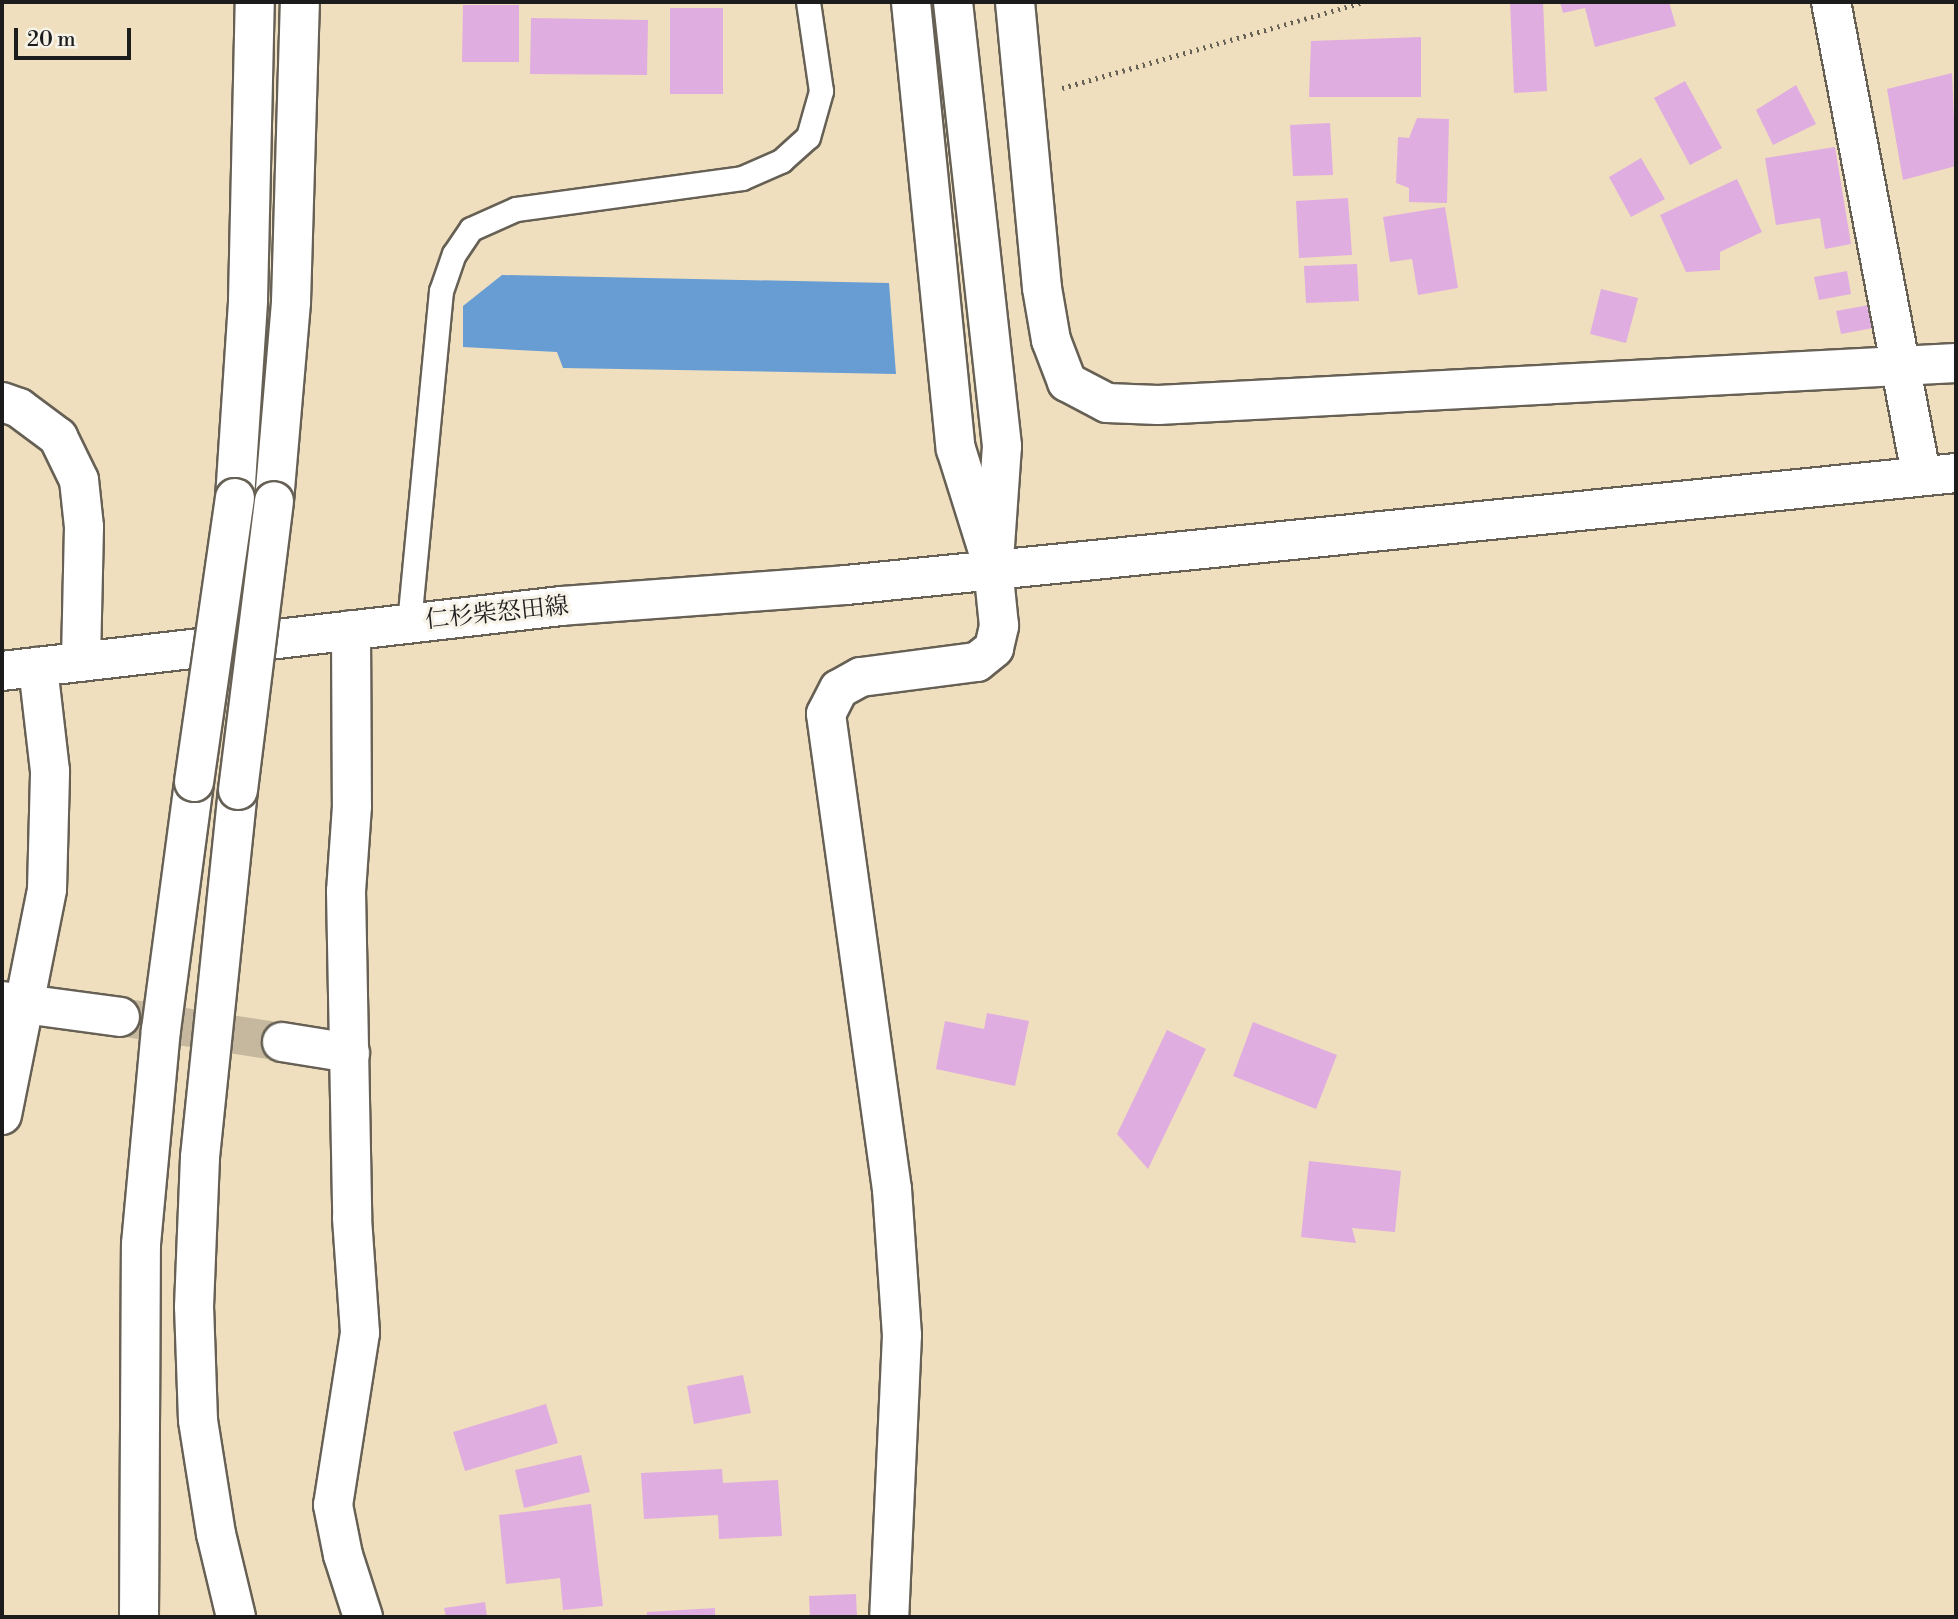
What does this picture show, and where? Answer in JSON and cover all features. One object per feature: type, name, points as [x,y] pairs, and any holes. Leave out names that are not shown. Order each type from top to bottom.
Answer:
[{"type":"main road","points":[[139,1617],[141,1244],[161,1030],[235,498],[248,300],[255,2]]},
{"type":"main road","points":[[236,1617],[216,1534],[198,1419],[194,1307],[200,1157],[238,790],[274,501],[291,302],[300,2]]},
{"type":"main road","points":[[911,2],[956,449],[993,568]]},
{"type":"main road","points":[[888,1617],[902,1335],[895,1229],[826,714],[839,689],[861,677],[977,662],[994,648],[999,626],[993,568],[1002,446],[953,2]]},
{"type":"main road","points":[[1016,2],[1028,98],[1042,288],[1051,340],[1067,382],[1107,404],[1956,363]]},
{"type":"main road","points":[[1831,2],[1903,366],[1938,475]]},
{"type":"main road","points":[[2,402],[19,408],[58,437],[79,480],[84,527],[81,662]]},
{"type":"main road","name":"仁杉柴怒田線","points":[[20,669],[409,623],[1938,475]]},
{"type":"main road","points":[[351,630],[352,806],[346,891],[352,1218],[360,1333],[333,1506],[336,1528],[363,1617]]},
{"type":"main road","points":[[2,1115],[14,1003],[41,934],[50,847],[50,771],[20,669]]},
{"type":"main road","points":[[14,1003],[120,1017]]},
{"type":"main road","points":[[282,1042],[350,1053]]},
{"type":"lane","points":[[409,623],[441,291],[454,254],[471,229],[516,209],[742,178],[781,161],[808,137],[821,91],[808,2]]},
{"type":"path","points":[[1028,98],[1364,2]]},
{"type":"water","points":[[502,275],[889,283],[896,374],[563,368],[557,352],[463,347],[463,306]]},
{"type":"building","points":[[1510,2],[1543,2],[1547,91],[1514,93]]},
{"type":"building","points":[[1560,2],[1669,2],[1676,26],[1595,47],[1585,8],[1563,13]]},
{"type":"building","points":[[463,5],[519,5],[519,62],[462,62]]},
{"type":"building","points":[[670,8],[723,8],[723,94],[670,94]]},
{"type":"building","points":[[531,18],[648,20],[647,75],[530,74]]},
{"type":"building","points":[[1421,37],[1421,97],[1309,97],[1311,41]]},
{"type":"building","points":[[1952,73],[1956,166],[1903,180],[1887,89]]},
{"type":"building","points":[[1685,81],[1722,148],[1690,165],[1654,98]]},
{"type":"building","points":[[1796,85],[1816,124],[1773,145],[1756,110]]},
{"type":"building","points":[[1417,118],[1449,119],[1447,203],[1409,202],[1409,188],[1396,183],[1398,137],[1409,138]]},
{"type":"building","points":[[1330,123],[1333,175],[1293,176],[1290,125]]},
{"type":"building","points":[[1835,147],[1851,244],[1825,249],[1820,218],[1776,225],[1765,158]]},
{"type":"building","points":[[1641,158],[1665,199],[1631,217],[1609,177]]},
{"type":"building","points":[[1737,179],[1762,232],[1720,252],[1720,270],[1686,272],[1660,215]]},
{"type":"building","points":[[1348,198],[1352,255],[1299,258],[1296,201]]},
{"type":"building","points":[[1445,207],[1458,288],[1418,295],[1412,259],[1390,262],[1383,217]]},
{"type":"building","points":[[1357,264],[1359,301],[1306,303],[1304,266]]},
{"type":"building","points":[[1847,271],[1851,294],[1819,300],[1814,277]]},
{"type":"building","points":[[1601,289],[1638,298],[1626,343],[1590,334]]},
{"type":"building","points":[[1869,305],[1873,328],[1841,334],[1836,311]]},
{"type":"building","points":[[987,1013],[1029,1021],[1015,1086],[936,1069],[945,1021],[984,1029]]},
{"type":"building","points":[[1253,1022],[1337,1055],[1316,1109],[1233,1076]]},
{"type":"building","points":[[1167,1030],[1206,1049],[1148,1169],[1117,1134]]},
{"type":"building","points":[[1309,1161],[1401,1171],[1395,1232],[1352,1228],[1356,1243],[1301,1237]]},
{"type":"building","points":[[743,1375],[751,1413],[694,1424],[687,1386]]},
{"type":"building","points":[[546,1404],[558,1443],[465,1471],[453,1432]]},
{"type":"building","points":[[581,1455],[590,1492],[524,1508],[515,1470]]},
{"type":"building","points":[[722,1469],[723,1483],[778,1480],[782,1536],[719,1539],[718,1515],[644,1519],[641,1473]]},
{"type":"building","points":[[591,1504],[603,1606],[563,1610],[560,1578],[506,1584],[499,1515]]},
{"type":"building","points":[[856,1594],[857,1617],[810,1617],[809,1596]]},
{"type":"building","points":[[485,1602],[487,1617],[446,1617],[444,1608]]},
{"type":"building","points":[[715,1608],[715,1617],[647,1617],[647,1612]]},
{"type":"tunnel","points":[[120,1017],[282,1042]]}]
